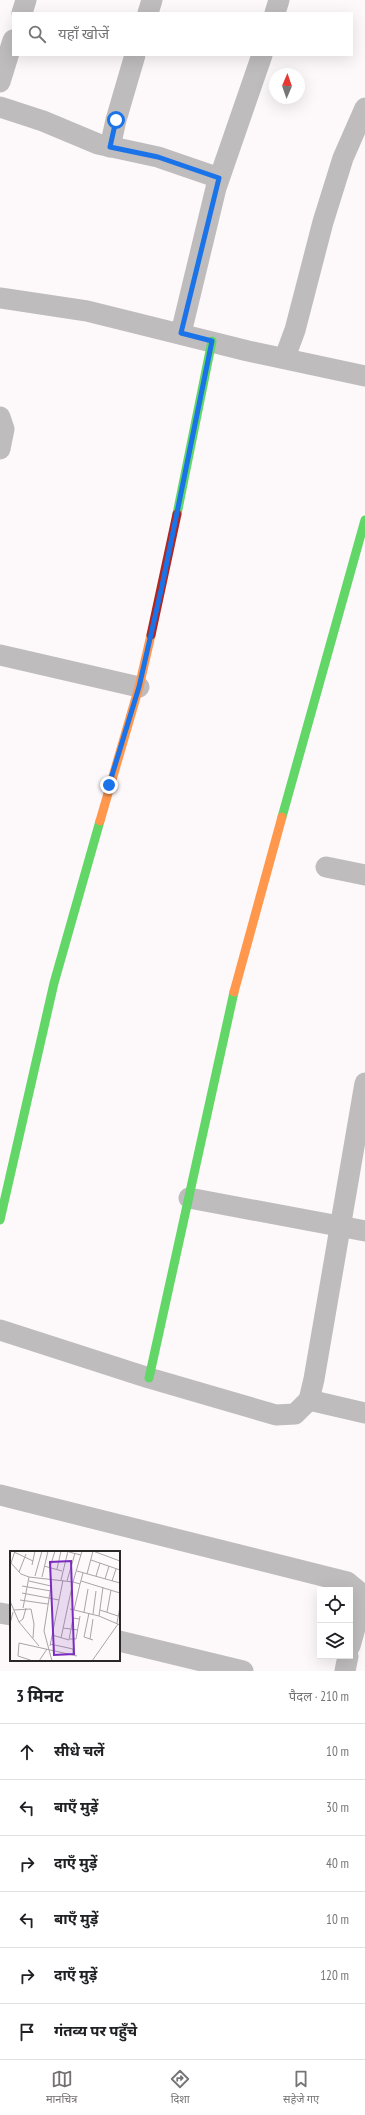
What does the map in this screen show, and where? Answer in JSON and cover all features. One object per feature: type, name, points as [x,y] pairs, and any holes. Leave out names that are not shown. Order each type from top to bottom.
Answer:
[{"type":"street","points":[[22,12],[26,0]]},
{"type":"street","points":[[148,12],[152,0]]},
{"type":"street","points":[[276,12],[279,0]]},
{"type":"street","points":[[0,82],[12,43]]},
{"type":"street","points":[[110,147],[116,120],[135,56]]},
{"type":"street","points":[[181,333],[219,178],[262,56]]},
{"type":"street","points":[[0,107],[43,121],[98,144],[158,157],[219,178]]},
{"type":"street","points":[[285,358],[295,330],[323,222],[343,158],[365,108]]},
{"type":"street","points":[[0,298],[87,311],[365,376]]},
{"type":"street","points":[[0,1220],[54,983],[139,687],[162,586],[212,341]]},
{"type":"street","points":[[0,417],[4,429],[0,449]]},
{"type":"street","points":[[149,1378],[235,986],[365,520]]},
{"type":"street","points":[[0,655],[139,687]]},
{"type":"street","points":[[326,867],[365,875]]},
{"type":"street","points":[[0,1330],[149,1378],[276,1415],[295,1414],[309,1400],[365,1083]]},
{"type":"street","points":[[189,1198],[365,1231]]},
{"type":"street","points":[[309,1400],[365,1413]]},
{"type":"street","points":[[0,1495],[347,1582],[358,1591],[361,1607],[353,1635]]},
{"type":"street","points":[[0,1612],[10,1615]]},
{"type":"street","points":[[120,1641],[243,1671]]},
{"type":"street","points":[[345,1671],[347,1659]]},
{"type":"traffic: fast","points":[[177,514],[212,341]]},
{"type":"traffic: fast","points":[[282,817],[365,520]]},
{"type":"traffic: fast","points":[[0,1220],[54,983],[100,821]]},
{"type":"traffic: fast","points":[[149,1378],[234,992]]},
{"type":"traffic: slow","points":[[100,821],[139,687],[151,635]]},
{"type":"traffic: slow","points":[[234,992],[282,817]]},
{"type":"traffic: jam","points":[[151,635],[177,514]]},
{"type":"route","points":[[109,785],[139,687],[162,586],[212,341],[181,333],[219,178],[158,157],[110,147],[116,120]]}]
